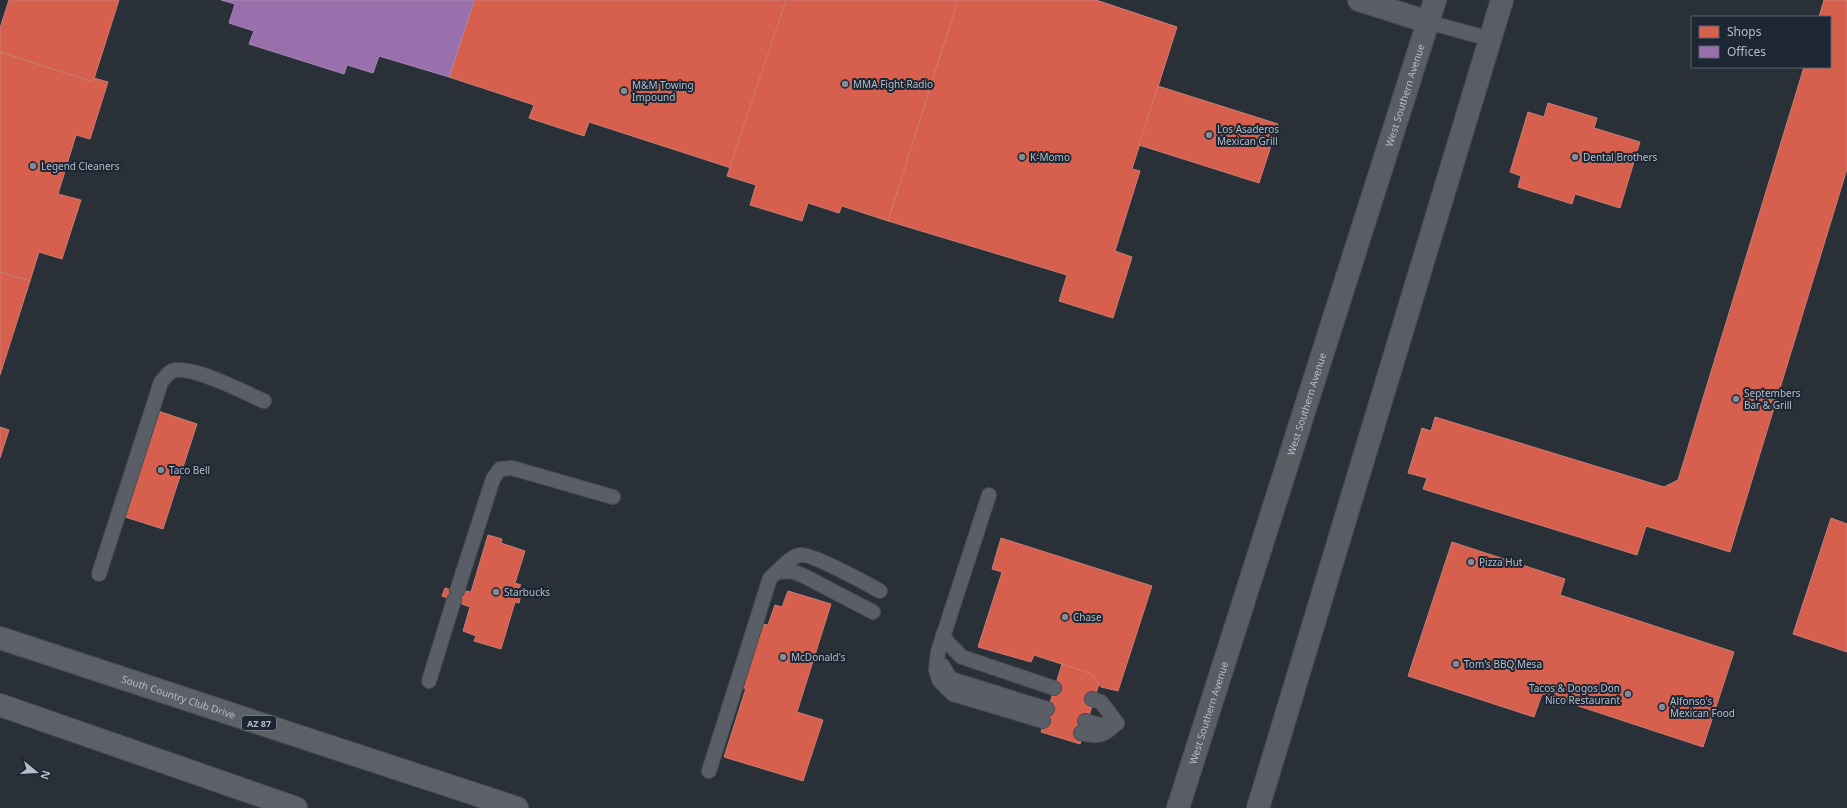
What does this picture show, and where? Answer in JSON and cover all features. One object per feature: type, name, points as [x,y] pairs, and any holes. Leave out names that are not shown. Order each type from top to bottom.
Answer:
[{"type":"main road","name":"West Southern Avenue","points":[[1178,808],[1435,0]]},
{"type":"main road","points":[[1258,808],[1502,0]]},
{"type":"main road","name":"South Country Club Drive","points":[[0,638],[517,808]]},
{"type":"main road","points":[[0,705],[296,808]]},
{"type":"street","points":[[1359,0],[1428,22]]},
{"type":"lane","points":[[1428,22],[1490,39]]},
{"type":"lane","points":[[99,574],[161,382],[171,372],[182,370],[195,372],[264,401]]},
{"type":"lane","points":[[429,681],[493,479],[500,469],[512,468],[613,497]]},
{"type":"lane","points":[[989,495],[943,635],[938,652],[936,670],[939,680],[953,694],[1045,715]]},
{"type":"lane","points":[[709,771],[770,578],[793,558],[801,555],[816,559],[880,591]]},
{"type":"lane","points":[[777,572],[791,571],[804,576],[873,612]]},
{"type":"lane","points":[[943,635],[948,643],[962,657],[1054,688]]},
{"type":"lane","points":[[1083,727],[1092,736],[1106,734],[1118,723],[1100,702],[1092,700]]},
{"type":"building: Shops","points":[[9,0],[119,0],[93,82],[0,52],[0,28]]},
{"type":"building: Shops","name":"M&M Towing Impound","points":[[474,0],[786,0],[731,168],[589,122],[584,136],[529,118],[534,105],[449,77]]},
{"type":"building: Shops","name":"MMA Fight Radio","points":[[786,0],[958,0],[888,221],[842,206],[839,213],[808,203],[802,221],[750,205],[756,185],[727,176]]},
{"type":"building: Shops","name":"K-Momo","points":[[958,0],[1096,0],[1177,27],[1132,169],[1140,171],[1115,251],[1132,257],[1113,318],[1059,301],[1067,275],[888,221]]},
{"type":"building: Shops","points":[[1824,0],[1847,0],[1847,169],[1730,552],[1646,526],[1637,555],[1423,489],[1427,478],[1408,473],[1422,428],[1431,431],[1435,417],[1664,487],[1678,480],[1804,68],[1831,68],[1831,16],[1819,16]]},
{"type":"building: Shops","name":"Legend Cleaners","points":[[0,52],[93,82],[94,78],[108,82],[90,139],[76,135],[58,194],[81,200],[62,259],[39,252],[30,281],[0,272]]},
{"type":"building: Shops","name":"Los Asaderos Mexican Grill","points":[[1158,86],[1278,124],[1259,183],[1139,145]]},
{"type":"building: Shops","name":"Dental Brothers","points":[[1548,103],[1597,118],[1594,128],[1640,142],[1620,208],[1575,194],[1572,204],[1518,187],[1521,176],[1510,172],[1528,112],[1544,117]]},
{"type":"building: Shops","points":[[0,272],[30,281],[0,375]]},
{"type":"building: Shops","name":"Taco Bell","points":[[158,411],[197,424],[163,529],[125,517]]},
{"type":"building: Shops","points":[[0,427],[9,430],[0,458]]},
{"type":"building: Shops","points":[[1831,518],[1847,524],[1847,652],[1793,634]]},
{"type":"building: Shops","name":"Starbucks","points":[[488,535],[502,539],[501,543],[525,551],[515,583],[521,585],[519,588],[522,589],[519,603],[515,602],[501,649],[474,641],[476,636],[463,631],[470,607],[442,596],[445,588],[464,594],[465,591],[471,592]]},
{"type":"building: Shops","name":"Chase","points":[[1001,538],[1152,586],[1118,691],[1101,687],[1092,674],[1034,655],[1031,662],[978,647],[1002,572],[992,569]]},
{"type":"building: Shops","points":[[1452,542],[1565,579],[1560,595],[1734,652],[1703,747],[1542,694],[1534,717],[1408,676]]},
{"type":"building: Shops","name":"McDonald's","points":[[788,591],[831,604],[797,712],[823,720],[803,781],[724,757],[746,688],[742,688],[762,624],[768,625],[775,605],[782,607]]},
{"type":"building: Shops","points":[[1062,664],[1092,674],[1099,684],[1080,744],[1041,732]]},
{"type":"building: Offices","points":[[221,0],[474,0],[449,77],[379,56],[373,73],[347,65],[344,74],[249,44],[254,31],[229,23],[235,4]]},
{"type":"place","name":"MMA Fight Radio","points":[[845,84]]},
{"type":"place","name":"M&M Towing Impound","points":[[624,91]]},
{"type":"place","name":"Los Asaderos Mexican Grill","points":[[1209,135]]},
{"type":"place","name":"K-Momo","points":[[1022,157]]},
{"type":"place","name":"Dental Brothers","points":[[1575,157]]},
{"type":"place","name":"Legend Cleaners","points":[[33,166]]},
{"type":"place","name":"Septembers Bar & Grill","points":[[1736,399]]},
{"type":"place","name":"Taco Bell","points":[[161,470]]},
{"type":"place","name":"Pizza Hut","points":[[1471,562]]},
{"type":"place","name":"Starbucks","points":[[496,592]]},
{"type":"place","name":"Chase","points":[[1065,617]]},
{"type":"place","name":"McDonald's","points":[[783,657]]},
{"type":"place","name":"Tom's BBQ Mesa","points":[[1456,664]]},
{"type":"place","name":"Tacos & Dogos Don Nico Restaurant","points":[[1628,694]]},
{"type":"place","name":"Alfonso's Mexican Food","points":[[1662,707]]}]
